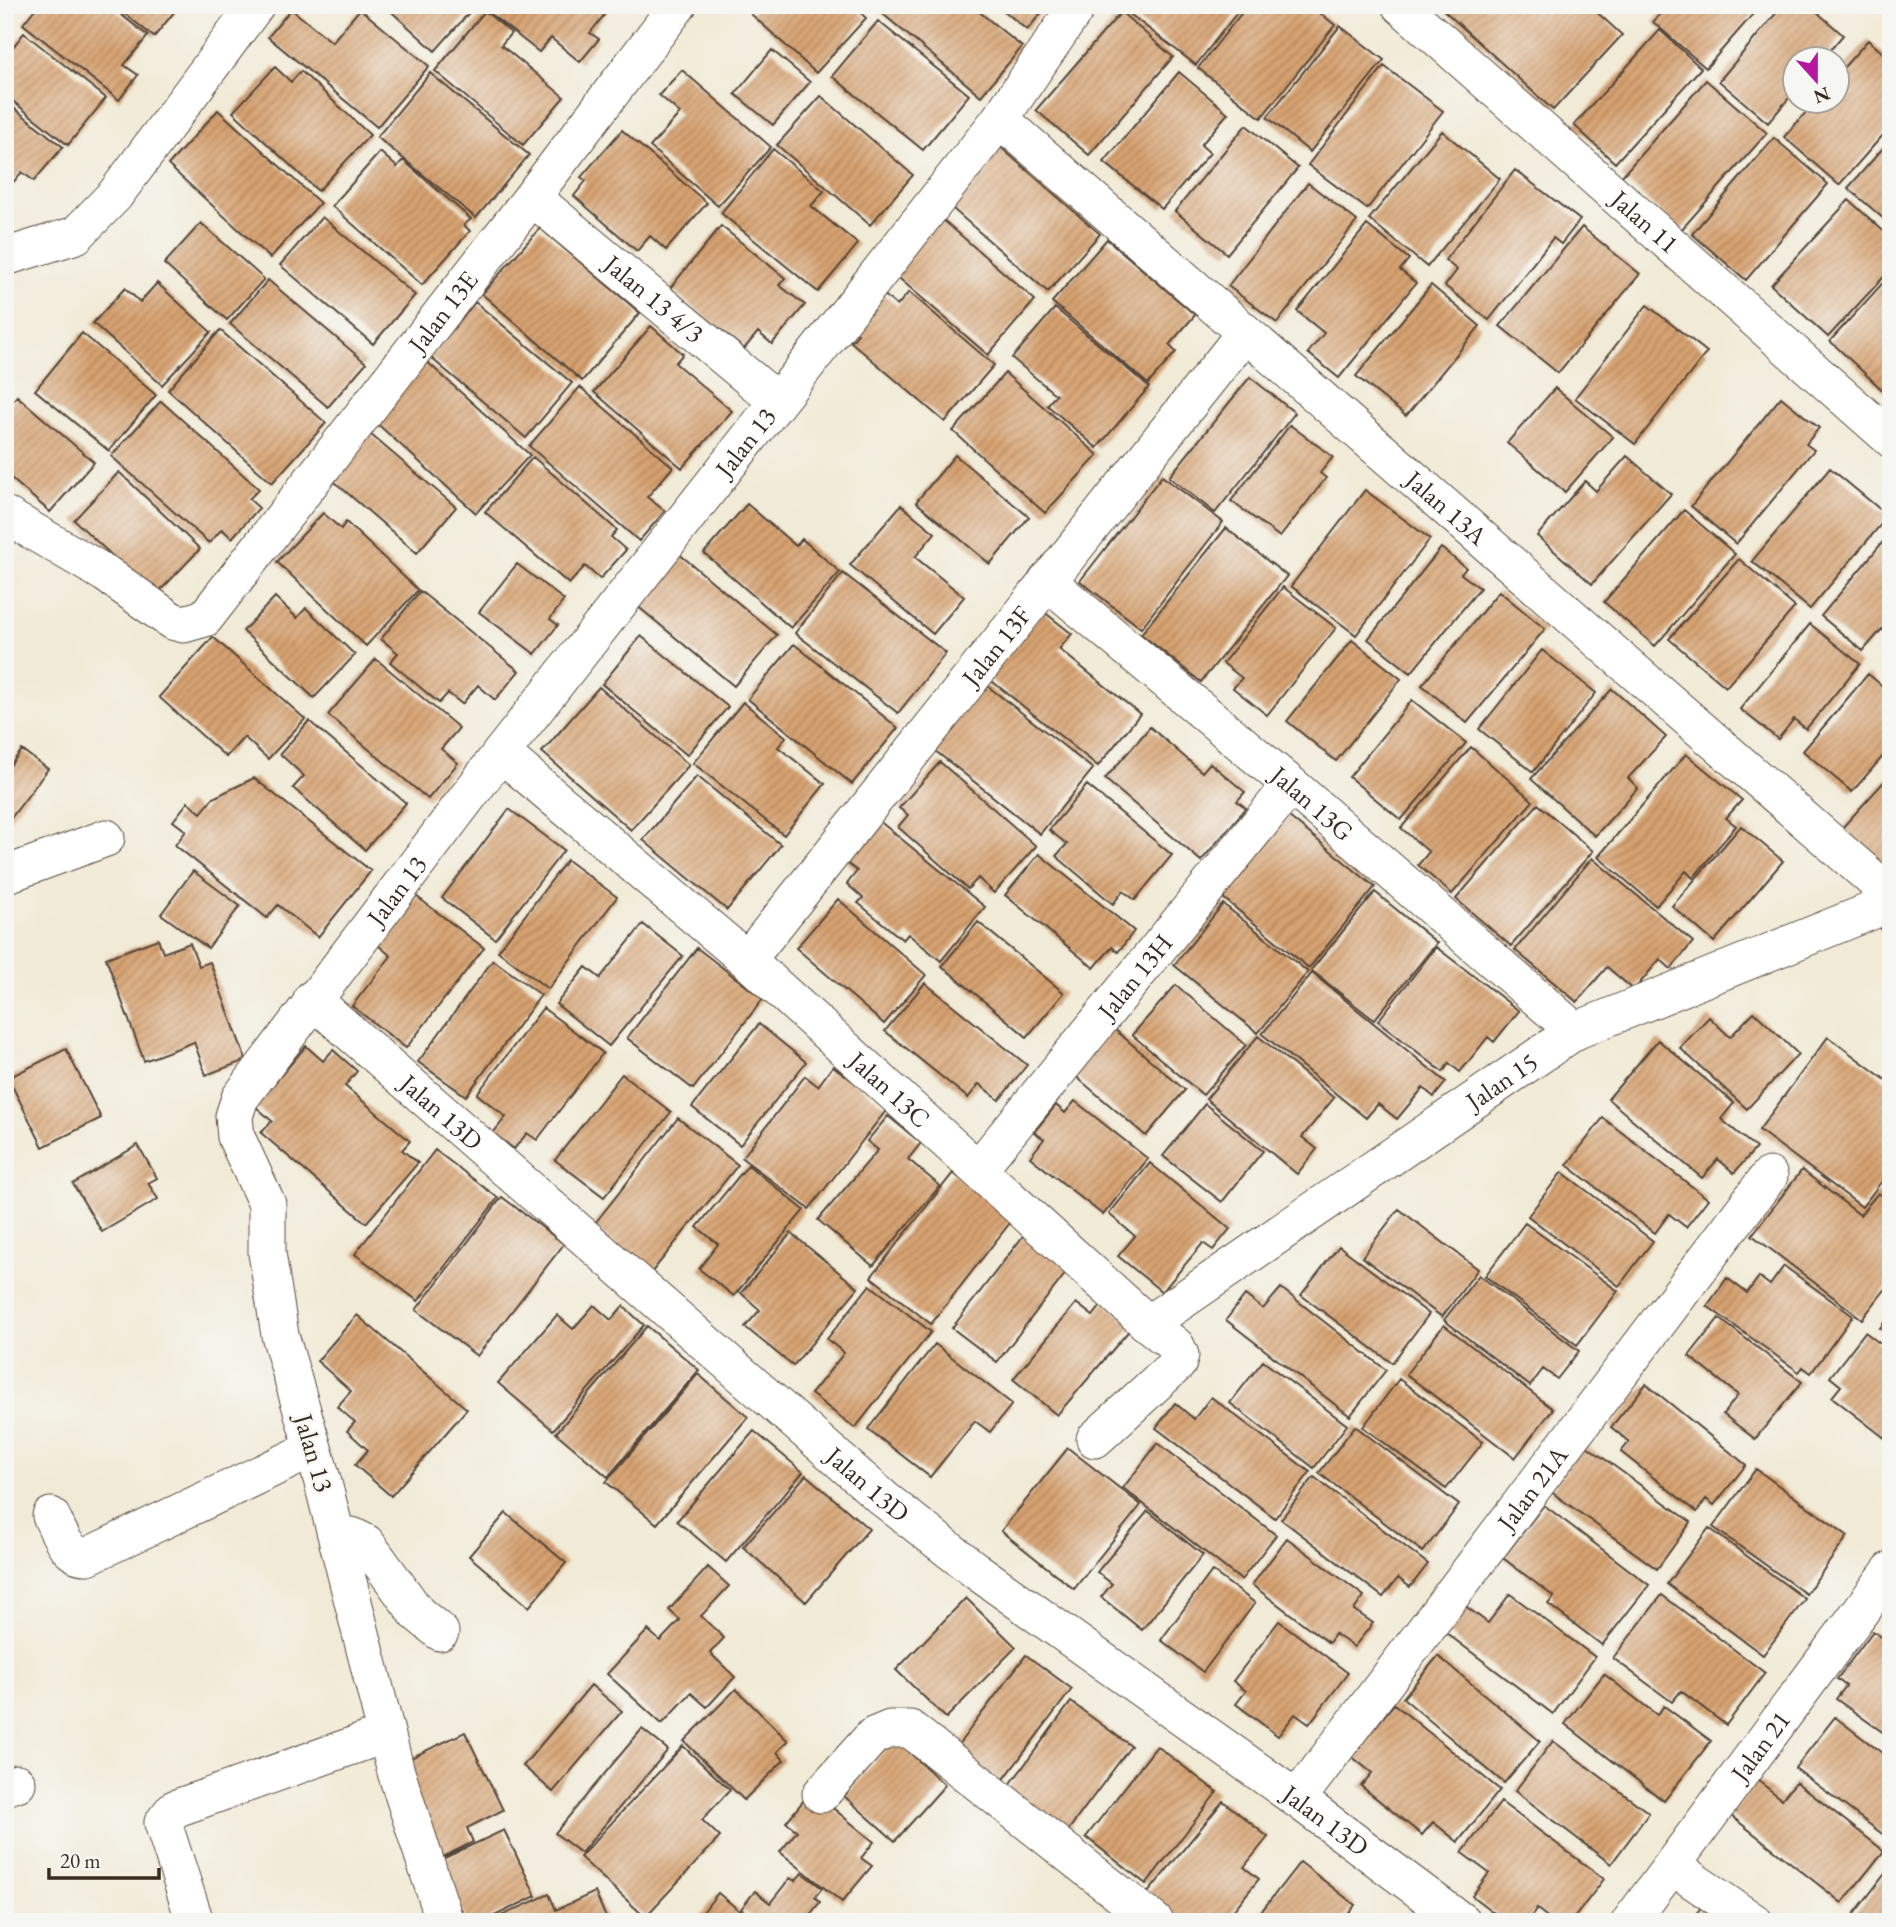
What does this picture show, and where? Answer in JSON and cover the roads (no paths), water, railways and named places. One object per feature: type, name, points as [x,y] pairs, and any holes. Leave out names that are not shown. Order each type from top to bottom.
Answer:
[{"type":"street","points":[[5,257],[75,235],[83,228],[115,195],[256,5]]},
{"type":"street","name":"Jalan 13E","points":[[5,515],[106,574],[172,621],[184,624],[205,618],[678,5]]},
{"type":"street","name":"Jalan 13","points":[[445,1922],[396,1772],[338,1542],[280,1335],[267,1253],[267,1203],[236,1137],[234,1116],[240,1098],[312,999],[500,752],[1000,119],[1078,5]]},
{"type":"street","name":"Jalan 11","points":[[1403,6],[1891,439]]},
{"type":"street","name":"Jalan 13A","points":[[1000,119],[1891,895]]},
{"type":"street","name":"Jalan 13 4/3","points":[[532,197],[777,401]]},
{"type":"street","name":"Jalan 13F","points":[[747,960],[1245,333]]},
{"type":"street","name":"Jalan 13G","points":[[1047,581],[1291,785],[1576,1031]]},
{"type":"street","name":"Jalan 13C","points":[[500,752],[747,960],[1175,1346],[1180,1355],[1178,1363],[1095,1439]]},
{"type":"street","name":"Jalan 13H","points":[[979,1168],[1291,785]]},
{"type":"street","points":[[5,875],[106,838]]},
{"type":"street","name":"Jalan 15","points":[[1148,1324],[1576,1031],[1891,903]]},
{"type":"street","name":"Jalan 13D","points":[[312,999],[884,1499],[975,1570],[1297,1799],[1462,1922]]},
{"type":"street","name":"Jalan 21A","points":[[1297,1799],[1769,1176]]},
{"type":"street","points":[[51,1517],[70,1552],[88,1556],[313,1448]]},
{"type":"street","points":[[338,1542],[352,1536],[366,1543],[417,1613],[440,1632]]},
{"type":"street","name":"Jalan 21","points":[[1630,1922],[1891,1570]]},
{"type":"street","points":[[821,1794],[873,1736],[890,1729],[910,1729],[1156,1922]]},
{"type":"street","points":[[195,1922],[163,1823],[174,1809],[386,1734]]},
{"type":"street","points":[[1672,1866],[1754,1922]]}]
